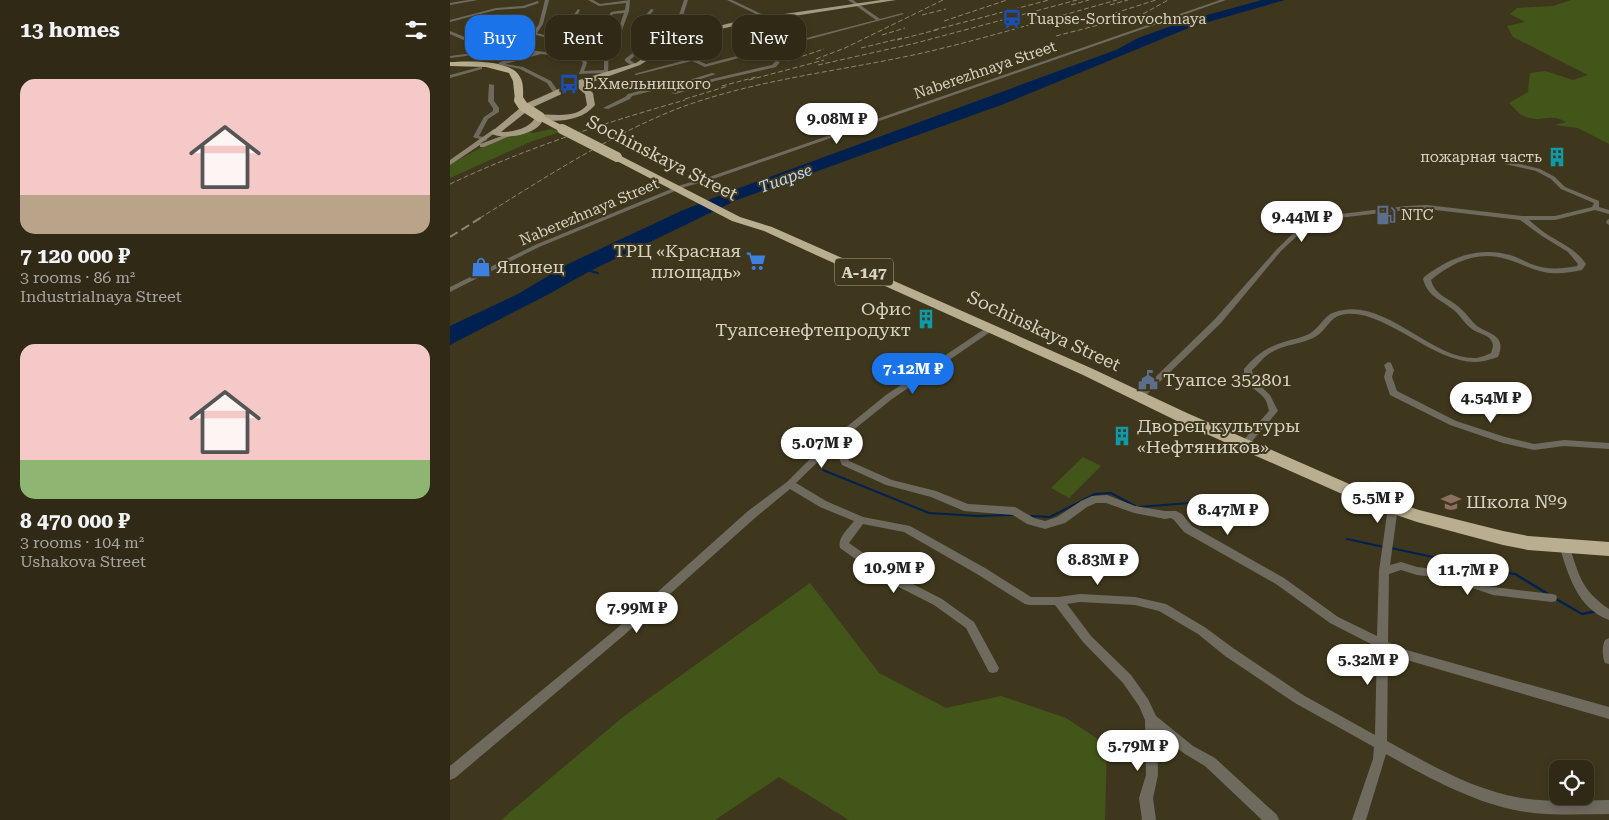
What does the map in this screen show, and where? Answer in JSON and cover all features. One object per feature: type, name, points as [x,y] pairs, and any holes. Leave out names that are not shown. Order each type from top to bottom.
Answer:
[{"type":"highway","name":"А-147","points":[[450,64],[487,65],[510,71],[516,77],[519,100],[523,106],[562,129]]},
{"type":"highway","name":"Sochinskaya Street","points":[[562,129],[734,220],[768,229],[992,328],[1351,493],[1426,519],[1503,538],[1528,543],[1609,549]]},
{"type":"main road","points":[[789,15],[893,0]]},
{"type":"main road","points":[[581,84],[634,65],[666,46],[688,36],[732,24]]},
{"type":"main road","points":[[450,163],[497,135],[528,106],[606,72],[625,68]]},
{"type":"main road","points":[[562,129],[562,122],[590,108],[589,94],[591,82]]},
{"type":"main road","points":[[581,84],[589,94]]},
{"type":"main road","points":[[563,92],[581,90],[589,94]]},
{"type":"main road","points":[[463,155],[486,138],[496,134],[516,133],[536,125],[540,117],[558,119],[581,113]]},
{"type":"main road","name":"А-147","points":[[516,133],[541,127],[562,129]]},
{"type":"street","points":[[450,4],[476,0]]},
{"type":"street","points":[[526,0],[538,2]]},
{"type":"street","points":[[590,0],[599,5],[628,1],[621,27]]},
{"type":"street","points":[[681,15],[686,0]]},
{"type":"street","points":[[729,0],[762,15]]},
{"type":"street","points":[[850,0],[860,5],[879,20]]},
{"type":"street","name":"Naberezhnaya Street","points":[[450,290],[537,246],[678,189],[1224,0]]},
{"type":"street","points":[[450,21],[496,9],[524,7],[547,1],[541,24],[534,34],[545,37]]},
{"type":"street","points":[[576,15],[578,10]]},
{"type":"street","points":[[611,15],[612,13],[627,10]]},
{"type":"street","points":[[648,15],[652,10]]},
{"type":"street","points":[[705,66],[902,14]]},
{"type":"street","points":[[450,32],[465,39]]},
{"type":"street","points":[[535,51],[545,52]]},
{"type":"street","points":[[545,52],[500,64],[521,68],[549,82],[563,92]]},
{"type":"street","points":[[450,56],[465,54]]},
{"type":"street","points":[[631,56],[627,60],[634,65]]},
{"type":"street","points":[[636,74],[693,59],[714,71],[712,78],[714,80]]},
{"type":"street","points":[[584,60],[585,63],[581,73],[606,72],[606,60]]},
{"type":"street","points":[[674,93],[714,80],[774,66],[778,62]]},
{"type":"street","points":[[450,77],[480,68]]},
{"type":"street","points":[[606,108],[638,92],[672,84],[675,86],[714,74]]},
{"type":"street","points":[[486,138],[476,137],[486,118],[496,112],[496,108],[491,101],[491,85]]},
{"type":"street","points":[[1507,163],[1538,170],[1553,178],[1563,188],[1597,202],[1595,208]]},
{"type":"street","points":[[1139,397],[1218,321],[1279,250],[1311,219],[1428,207],[1522,218],[1555,218],[1595,208],[1609,211]]},
{"type":"street","points":[[1244,445],[1274,410],[1268,397],[1250,383],[1247,376],[1248,369],[1266,352],[1314,335],[1328,317],[1333,315],[1346,312],[1374,316],[1461,359],[1480,360],[1495,355],[1497,348],[1495,340],[1487,333],[1476,329],[1456,308],[1438,297],[1428,287],[1427,279],[1438,268],[1458,258],[1491,254],[1508,257],[1532,268],[1549,271],[1579,268],[1582,264],[1577,255],[1564,245],[1543,235],[1522,218]]},
{"type":"street","points":[[450,774],[619,633],[752,514],[790,484],[826,448],[838,441],[889,397],[992,328]]},
{"type":"street","points":[[1388,365],[1390,370],[1388,377],[1393,393],[1453,423],[1482,434],[1534,447],[1564,443],[1609,446]]},
{"type":"street","points":[[838,441],[845,463],[889,483],[933,494],[967,508],[1015,511],[1031,521],[1045,525],[1061,520],[1084,504],[1095,499],[1107,499],[1134,508],[1172,514],[1178,517],[1188,529],[1280,581],[1334,620],[1400,653],[1609,713]]},
{"type":"street","points":[[790,484],[823,504],[861,520],[906,529],[981,571],[1029,601],[1058,601],[1080,598],[1135,601],[1162,607],[1202,632],[1299,700],[1426,770],[1491,797],[1519,804],[1552,808],[1609,807]]},
{"type":"street","points":[[1360,820],[1379,759],[1381,744],[1384,571],[1392,507]]},
{"type":"street","points":[[861,520],[845,540],[844,545],[888,577],[938,602],[970,625],[993,668]]},
{"type":"street","points":[[1564,545],[1578,589],[1593,605],[1609,614]]},
{"type":"street","points":[[1384,571],[1401,566],[1417,571],[1443,574],[1493,591],[1552,598]]},
{"type":"street","points":[[1058,601],[1087,639],[1128,679],[1144,703],[1151,720],[1152,775],[1146,798],[1149,820]]},
{"type":"street","points":[[1609,643],[1609,659]]},
{"type":"street","points":[[1151,720],[1189,750],[1210,762],[1272,820]]},
{"type":"green space","points":[[1571,0],[1609,0],[1609,144],[1578,128],[1555,125],[1566,122],[1560,119],[1535,119],[1524,116],[1509,103],[1528,92],[1530,73],[1545,71],[1573,80],[1588,75],[1513,37],[1507,26],[1525,22],[1510,14],[1517,8],[1553,6]]},
{"type":"green space","points":[[552,129],[560,132],[530,142],[450,178],[450,164],[488,144],[527,131],[533,133]]},
{"type":"green space","points":[[1083,457],[1101,466],[1069,498],[1051,488]]},
{"type":"green space","points":[[1373,481],[1413,493],[1410,506],[1370,494]]},
{"type":"green space","points":[[810,583],[879,673],[946,708],[1001,696],[1066,718],[1107,745],[1105,820],[849,820],[779,777],[715,820],[501,820],[623,717]]},
{"type":"water","name":"Tuapse","points":[[1262,0],[1285,0],[1191,27],[1004,104],[737,200],[590,271],[450,345],[450,326],[518,294],[568,264],[681,211],[1116,50],[1138,38],[1185,21]]},
{"type":"waterway","points":[[711,181],[733,192]]},
{"type":"waterway","points":[[590,271],[598,273]]},
{"type":"waterway","points":[[823,470],[929,513],[978,516],[1012,515]]},
{"type":"waterway","points":[[1031,516],[1050,517],[1095,494],[1111,493],[1135,506]]},
{"type":"waterway","points":[[1139,507],[1202,502]]},
{"type":"waterway","points":[[1347,539],[1384,547]]},
{"type":"waterway","points":[[1391,548],[1489,569]]},
{"type":"waterway","points":[[1504,572],[1515,574],[1548,594]]},
{"type":"waterway","points":[[1556,599],[1582,614],[1597,611]]},
{"type":"railway","points":[[816,59],[845,48],[943,0]]},
{"type":"railway","points":[[944,21],[1007,0]]},
{"type":"railway","points":[[934,30],[1049,0]]},
{"type":"railway","points":[[818,65],[916,43],[1077,0]]},
{"type":"railway","points":[[1071,5],[1089,0]]},
{"type":"railway","points":[[480,218],[551,174],[623,133],[674,110],[705,99],[769,83],[931,51],[1117,0]]},
{"type":"railway","points":[[1110,5],[1128,0]]},
{"type":"railway","points":[[1115,13],[1156,0]]},
{"type":"railway","points":[[1056,36],[1145,13],[1168,0]]},
{"type":"railway","points":[[922,15],[946,9]]},
{"type":"railway","points":[[882,35],[905,28]]},
{"type":"railway","points":[[897,40],[940,29]]},
{"type":"railway","points":[[861,48],[902,38]]},
{"type":"railway","points":[[788,61],[824,49]]},
{"type":"railway","points":[[749,80],[824,60]]},
{"type":"railway","points":[[722,86],[756,77]]},
{"type":"railway","points":[[685,99],[728,86]]},
{"type":"railway","points":[[450,184],[507,159],[566,137],[685,100]]},
{"type":"railway","points":[[450,237],[482,217]]},
{"type":"place","name":"Tuapse-Sortirovochnaya","points":[[1012,19]]},
{"type":"place","name":"Б.Хмельницкого","points":[[569,84]]},
{"type":"place","name":"пожарная часть","points":[[1557,157]]},
{"type":"place","name":"NTC","points":[[1386,215]]},
{"type":"place","name":"ТРЦ «Красная площадь»","points":[[756,261]]},
{"type":"place","name":"Японец","points":[[481,267]]},
{"type":"place","name":"Офис Туапсенефтепродукт","points":[[926,319]]},
{"type":"place","name":"Туапсе 352801","points":[[1148,380]]},
{"type":"place","name":"Дворец культуры «Нефтяников»","points":[[1122,436]]},
{"type":"place","name":"Школа №9","points":[[1451,502]]}]
